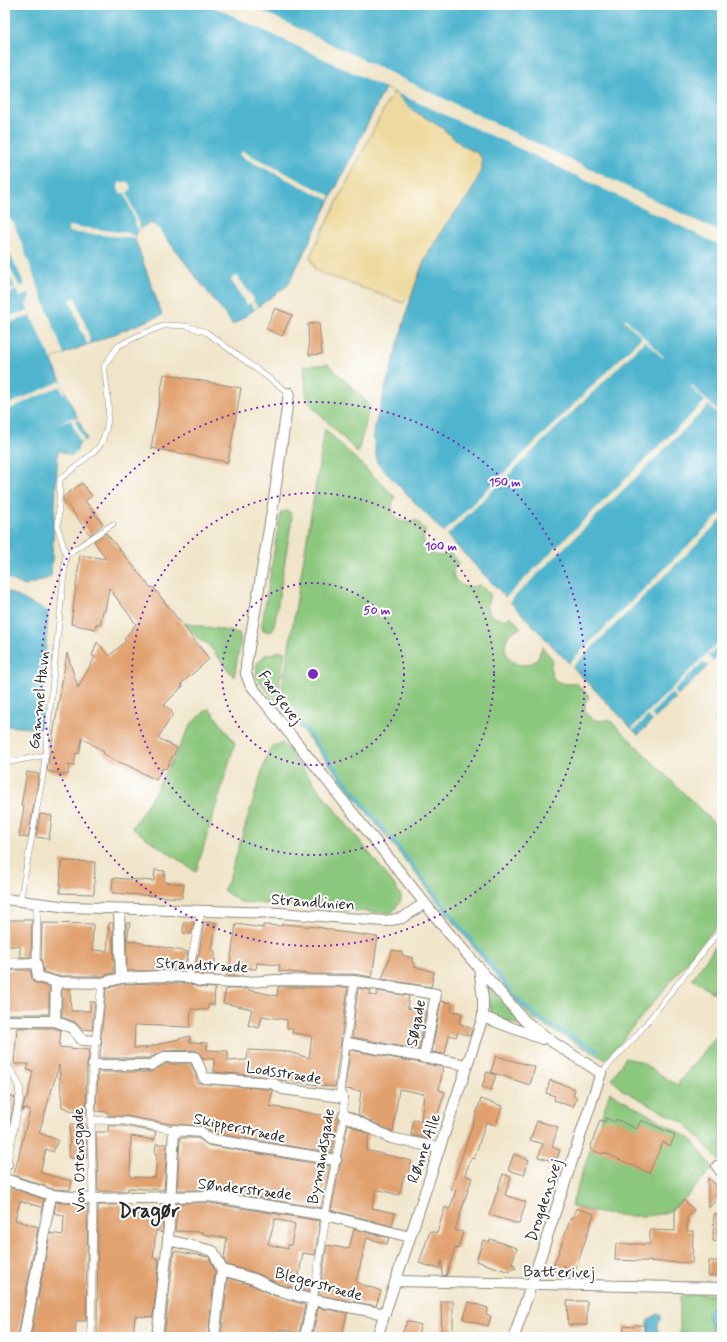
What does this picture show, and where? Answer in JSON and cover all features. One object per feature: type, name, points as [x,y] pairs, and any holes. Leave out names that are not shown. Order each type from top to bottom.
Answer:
[{"type":"street","name":"Færgevej","points":[[290,393],[246,665],[246,674],[250,684],[425,904]]},
{"type":"street","name":"Strandlinien","points":[[5,899],[38,904],[119,909],[280,913],[385,921],[402,918],[425,904]]},
{"type":"street","points":[[5,964],[36,962],[38,904]]},
{"type":"street","points":[[425,904],[446,931],[524,1020],[554,1043],[601,1073]]},
{"type":"street","points":[[119,909],[121,978]]},
{"type":"street","points":[[188,977],[201,912]]},
{"type":"street","name":"Strandstræde","points":[[36,962],[38,977],[56,982],[102,983],[121,978],[160,976],[188,977],[200,981],[235,983],[276,980],[354,981],[436,994]]},
{"type":"street","name":"Rønne Alle","points":[[378,1337],[439,1148],[484,1017],[479,967]]},
{"type":"street","name":"Bymandsgade","points":[[305,1337],[313,1300],[325,1215],[344,1116],[344,1102],[340,1091],[354,981]]},
{"type":"street","points":[[55,1021],[56,982]]},
{"type":"street","name":"Von Ostensgade","points":[[90,1337],[93,1199],[91,1120],[93,1065],[102,983]]},
{"type":"street","name":"Søgade","points":[[424,1058],[436,994]]},
{"type":"street","points":[[484,1017],[554,1043]]},
{"type":"street","points":[[5,1021],[55,1021],[72,1028],[82,1040],[96,1041]]},
{"type":"street","points":[[347,1043],[467,1066]]},
{"type":"street","name":"Lodsstræde","points":[[93,1065],[151,1064],[164,1057],[196,1058],[204,1078],[272,1083],[283,1089],[342,1096]]},
{"type":"street","points":[[5,1066],[13,1074],[19,1086],[20,1096],[6,1166]]},
{"type":"street","name":"Drogdensvej","points":[[514,1337],[601,1073]]},
{"type":"street","points":[[344,1116],[391,1138],[439,1148]]},
{"type":"street","name":"Skipperstræde","points":[[91,1120],[125,1121],[174,1130],[201,1132],[209,1139],[336,1160]]},
{"type":"street","points":[[158,1337],[168,1240],[174,1130]]},
{"type":"street","name":"Sønderstræde","points":[[5,1179],[51,1195],[93,1199],[209,1196],[325,1215],[410,1237]]},
{"type":"street","points":[[24,1337],[51,1195]]},
{"type":"street","points":[[168,1240],[213,1251],[222,1270],[214,1337]]},
{"type":"street","name":"Blegerstræde","points":[[222,1270],[254,1279],[277,1290],[313,1300],[385,1314]]},
{"type":"street","name":"Batterivej","points":[[396,1281],[530,1286],[722,1288]]},
{"type":"lane","points":[[113,524],[66,555],[58,528],[60,479],[100,446],[107,424],[109,405],[104,366],[118,346],[142,334],[166,325],[187,326],[206,332],[290,393]]},
{"type":"lane","name":"Gammel Havn","points":[[20,902],[46,755],[66,555]]},
{"type":"lane","points":[[5,763],[46,755]]},
{"type":"lane","points":[[601,1073],[637,1035],[722,928]]},
{"type":"green space","points":[[328,364],[370,405],[358,453],[309,403],[306,393],[304,366]]},
{"type":"green space","points":[[325,429],[395,497],[392,504],[394,516],[404,522],[416,520],[426,531],[423,536],[426,549],[437,556],[449,552],[460,563],[453,570],[453,575],[458,583],[466,587],[480,584],[491,595],[486,606],[490,613],[496,618],[500,619],[511,616],[521,628],[512,632],[507,639],[505,646],[511,661],[518,664],[527,665],[537,660],[542,647],[553,660],[550,667],[553,678],[564,684],[576,683],[589,696],[585,703],[585,712],[593,719],[599,721],[609,719],[722,831],[722,919],[606,1060],[532,1018],[517,1002],[280,702]]},
{"type":"green space","points":[[281,512],[290,512],[292,518],[274,627],[271,632],[263,630],[262,624]]},
{"type":"green space","points":[[185,623],[239,633],[241,639],[234,677],[207,643],[199,640]]},
{"type":"green space","points":[[283,651],[285,652],[277,699],[274,701],[257,678],[256,665],[265,655]]},
{"type":"green space","points":[[209,708],[235,743],[196,872],[132,828],[155,792],[192,723]]},
{"type":"green space","points":[[282,743],[393,883],[401,896],[401,901],[392,912],[385,913],[240,902],[223,890],[228,882],[268,752],[273,746]]},
{"type":"green space","points":[[722,937],[722,999],[692,979]]},
{"type":"green space","points":[[489,987],[524,1026],[524,1027],[491,1015]]},
{"type":"green space","points":[[722,1029],[722,1164],[686,1124],[621,1089],[612,1079],[625,1058],[639,1061],[679,1086],[679,1082]]},
{"type":"green space","points":[[610,1092],[691,1139],[713,1168],[679,1204],[665,1213],[623,1216],[593,1212],[571,1206]]},
{"type":"green space","points":[[698,1294],[722,1295],[722,1337],[680,1337],[680,1297]]},
{"type":"sand","points":[[394,92],[411,109],[441,127],[464,147],[476,152],[482,159],[482,169],[479,179],[470,194],[446,224],[424,260],[412,294],[403,303],[316,271],[310,256],[388,101]]},
{"type":"water","points":[[5,5],[722,5],[722,652],[638,735],[377,463],[373,433],[412,294],[424,261],[446,224],[470,194],[482,169],[482,159],[476,152],[464,147],[441,127],[411,109],[394,92],[385,88],[288,285],[233,325],[157,226],[149,223],[138,230],[135,239],[162,315],[51,359],[87,439],[80,442],[76,452],[71,456],[58,450],[51,577],[25,586],[5,577]]},
{"type":"water","points":[[5,590],[48,612],[41,729],[5,726]]},
{"type":"water","points":[[715,1301],[722,1301],[722,1337],[715,1337],[707,1314]]},
{"type":"water","points":[[658,1314],[661,1316],[661,1320],[658,1323],[658,1334],[653,1334],[648,1331],[648,1320]]},
{"type":"pier","points":[[210,5],[250,5],[722,233],[722,246],[523,150],[394,92]]},
{"type":"pier","points":[[242,151],[331,196],[329,200],[240,156]]},
{"type":"pier","points":[[127,182],[131,185],[131,189],[127,193],[140,228],[138,230],[125,193],[120,193],[118,188],[119,183]]},
{"type":"pier","points":[[5,213],[14,224],[64,354],[51,359],[31,316],[5,324],[5,317],[29,310],[26,306],[30,296],[29,293],[20,297],[16,290],[5,295],[5,292],[15,287],[5,268],[5,259],[20,287],[25,285],[5,243]]},
{"type":"pier","points":[[69,226],[130,233],[130,235],[136,236],[135,238],[68,232]]},
{"type":"pier","points":[[235,276],[238,277],[258,307],[255,309],[250,303],[247,305],[231,280]]},
{"type":"pier","points":[[75,297],[88,332],[90,343],[87,344],[70,300]]},
{"type":"pier","points":[[625,318],[664,357],[663,358],[645,341],[446,536],[443,533],[642,337],[624,320]]},
{"type":"pier","points":[[61,381],[66,392],[63,393],[60,386],[5,411],[5,406]]},
{"type":"pier","points":[[692,386],[722,415],[722,418],[709,405],[509,602],[505,598],[705,401],[691,387]]},
{"type":"pier","points":[[73,417],[74,419],[77,417],[78,420],[75,421],[84,440],[80,442],[71,420],[56,425]]},
{"type":"pier","points":[[722,512],[722,519],[572,667],[569,663]]},
{"type":"pier","points":[[722,639],[722,643],[708,656],[713,662],[708,666],[703,662],[673,691],[678,696],[676,698],[671,693],[651,714],[655,719],[653,721],[648,716],[634,730],[632,728]]},
{"type":"building","points":[[275,308],[292,315],[282,336],[266,329]]},
{"type":"building","points":[[319,323],[322,354],[309,355],[308,324]]},
{"type":"building","points":[[164,374],[241,388],[228,462],[151,448]]},
{"type":"building","points":[[82,483],[92,496],[85,501],[103,524],[90,535],[63,499],[63,497]]},
{"type":"building","points":[[106,533],[151,588],[153,587],[209,659],[181,684],[183,686],[164,705],[172,711],[171,712],[173,714],[158,738],[177,748],[166,769],[163,768],[156,780],[127,765],[113,760],[103,753],[104,752],[82,738],[79,754],[76,753],[74,766],[69,765],[68,775],[47,771],[67,653],[78,688],[95,657],[92,656],[97,642],[109,656],[126,641],[124,639],[136,624],[109,588],[105,611],[103,611],[100,625],[96,624],[95,629],[71,624],[80,555],[106,559],[94,541]]},
{"type":"building","points":[[27,772],[39,774],[28,838],[19,836],[24,807],[21,806]]},
{"type":"building","points":[[40,814],[52,816],[49,839],[36,837]]},
{"type":"building","points":[[61,861],[95,862],[94,894],[60,893]]},
{"type":"building","points":[[155,870],[165,871],[164,882],[184,884],[182,898],[112,893],[113,878],[154,881]]},
{"type":"building","points":[[5,920],[32,920],[31,957],[20,957],[20,946],[6,946]]},
{"type":"building","points":[[184,922],[194,922],[191,934],[183,933]]},
{"type":"building","points":[[204,922],[216,923],[212,950],[215,951],[215,975],[194,972],[199,954]]},
{"type":"building","points":[[42,923],[93,924],[92,950],[107,951],[109,923],[113,923],[114,973],[101,976],[57,976],[44,972],[41,959]]},
{"type":"building","points":[[126,923],[130,923],[127,940],[188,952],[184,970],[127,971]]},
{"type":"building","points":[[236,924],[263,928],[263,925],[282,926],[282,924],[317,927],[333,931],[378,937],[372,977],[354,974],[311,974],[279,971],[280,965],[257,963],[256,969],[243,968],[242,976],[228,976]]},
{"type":"building","points":[[392,950],[402,952],[402,955],[413,958],[412,962],[415,963],[414,966],[434,972],[431,987],[382,979]]},
{"type":"building","points":[[5,970],[30,970],[33,982],[49,987],[49,1014],[5,1014]]},
{"type":"building","points":[[187,983],[199,987],[215,988],[214,1005],[209,1004],[207,1010],[191,1009],[190,1027],[135,1025],[134,1048],[145,1048],[190,1036],[190,1042],[207,1043],[207,1050],[228,1051],[228,1061],[247,1060],[248,1050],[289,1052],[309,1058],[312,1036],[292,1033],[293,1029],[287,1028],[287,1020],[262,1016],[259,1028],[248,1025],[252,1009],[223,1003],[226,989],[246,989],[277,996],[278,987],[348,987],[335,1087],[280,1080],[272,1077],[214,1072],[214,1059],[203,1059],[199,1052],[195,1050],[164,1051],[149,1058],[99,1058],[102,1042],[101,1037],[106,989],[122,984]]},
{"type":"building","points":[[358,988],[371,990],[370,995],[376,996],[378,991],[409,996],[407,1008],[426,1011],[419,1050],[352,1037]]},
{"type":"building","points":[[62,989],[70,989],[71,1011],[90,1011],[90,1002],[95,1002],[92,1030],[82,1029],[75,1022],[62,1017]]},
{"type":"building","points":[[441,1001],[452,1003],[451,1011],[462,1013],[459,1023],[472,1029],[470,1036],[458,1032],[456,1037],[449,1035],[445,1054],[432,1052]]},
{"type":"building","points":[[17,1028],[54,1028],[61,1030],[59,1047],[90,1050],[87,1065],[86,1116],[62,1107],[59,1065],[39,1133],[58,1140],[53,1152],[46,1149],[40,1173],[72,1181],[70,1190],[52,1189],[14,1175],[30,1110],[24,1108],[22,1112],[25,1099],[27,1099],[33,1071],[27,1070],[29,1064],[14,1064]]},
{"type":"building","points":[[350,1050],[443,1067],[439,1090],[445,1092],[437,1116],[434,1115],[429,1139],[411,1135],[413,1120],[421,1121],[424,1094],[399,1089],[393,1132],[358,1115],[361,1091],[345,1089]]},
{"type":"building","points":[[496,1056],[535,1067],[530,1085],[491,1072]]},
{"type":"building","points":[[166,1064],[191,1064],[196,1075],[197,1083],[270,1089],[273,1091],[269,1106],[338,1118],[332,1153],[212,1133],[201,1126],[171,1124],[126,1116],[108,1116],[108,1112],[96,1111],[98,1072],[151,1072]]},
{"type":"building","points":[[487,1072],[496,1075],[491,1090],[482,1087]]},
{"type":"building","points":[[550,1080],[575,1089],[573,1096],[577,1097],[573,1107],[554,1100],[555,1096],[546,1093]]},
{"type":"building","points":[[5,1096],[15,1097],[5,1146],[5,1116],[8,1102],[5,1102]]},
{"type":"building","points":[[481,1099],[502,1106],[496,1125],[486,1122],[474,1159],[471,1158],[465,1175],[472,1178],[455,1230],[463,1232],[458,1249],[455,1248],[446,1276],[442,1275],[442,1260],[439,1269],[419,1263],[430,1231],[437,1233],[445,1207],[450,1209],[456,1190],[451,1189]]},
{"type":"building","points":[[606,1118],[615,1122],[616,1119],[637,1129],[641,1120],[675,1135],[670,1146],[663,1142],[649,1173],[603,1152],[602,1154],[590,1149],[600,1120],[605,1122]]},
{"type":"building","points":[[537,1121],[558,1127],[552,1147],[560,1150],[556,1162],[538,1157],[543,1144],[530,1140]]},
{"type":"building","points":[[70,1124],[86,1124],[87,1158],[69,1158]]},
{"type":"building","points":[[348,1124],[369,1135],[366,1150],[412,1161],[407,1177],[404,1176],[399,1195],[376,1189],[372,1208],[395,1213],[392,1226],[331,1210],[342,1161],[341,1157]]},
{"type":"building","points":[[108,1126],[124,1126],[156,1132],[154,1140],[131,1136],[130,1177],[155,1178],[157,1155],[155,1155],[156,1144],[167,1144],[164,1190],[128,1188],[128,1191],[98,1191],[96,1132],[108,1132]]},
{"type":"building","points":[[180,1138],[198,1138],[208,1145],[330,1166],[321,1208],[210,1190],[177,1190]]},
{"type":"building","points":[[514,1154],[529,1160],[524,1175],[508,1170]]},
{"type":"building","points":[[503,1174],[511,1177],[505,1195],[526,1202],[519,1224],[489,1215]]},
{"type":"building","points":[[708,1178],[722,1190],[722,1193],[708,1209]]},
{"type":"building","points":[[11,1188],[44,1199],[42,1207],[20,1201],[15,1220],[38,1227],[18,1336],[5,1332],[5,1208]]},
{"type":"building","points":[[684,1200],[694,1210],[687,1218],[687,1231],[693,1231],[692,1263],[615,1260],[616,1244],[650,1244],[650,1230],[675,1231],[675,1210]]},
{"type":"building","points":[[56,1202],[88,1205],[86,1321],[76,1321],[75,1337],[31,1337],[50,1233],[63,1235],[64,1215],[54,1213]]},
{"type":"building","points":[[178,1203],[209,1203],[320,1221],[315,1255],[303,1253],[298,1280],[311,1283],[309,1292],[279,1284],[256,1273],[227,1265],[224,1259],[227,1238],[203,1234],[203,1232],[175,1231]],"holes":[[[275,1219],[295,1224],[291,1245],[288,1245],[288,1249],[268,1244]]]},
{"type":"building","points":[[98,1205],[120,1205],[129,1207],[127,1214],[143,1215],[143,1219],[163,1221],[162,1233],[156,1230],[153,1258],[159,1259],[153,1317],[135,1316],[133,1337],[97,1337]]},
{"type":"building","points":[[576,1208],[594,1214],[573,1277],[564,1274],[564,1265],[562,1274],[552,1271],[571,1217],[573,1217]]},
{"type":"building","points":[[714,1214],[722,1214],[722,1242],[713,1241]]},
{"type":"building","points":[[354,1229],[389,1238],[387,1244],[367,1238],[356,1282],[381,1291],[376,1306],[319,1295],[327,1245],[349,1249]]},
{"type":"building","points":[[490,1239],[517,1248],[512,1263],[516,1268],[510,1270],[510,1272],[476,1261],[483,1240],[489,1242]]},
{"type":"building","points":[[174,1251],[209,1257],[215,1271],[208,1337],[164,1337]]},
{"type":"building","points":[[709,1261],[722,1261],[722,1276],[708,1276]]},
{"type":"building","points":[[228,1278],[252,1285],[275,1296],[305,1305],[299,1334],[281,1329],[279,1337],[221,1337]]},
{"type":"building","points":[[441,1301],[453,1301],[453,1337],[442,1337]]},
{"type":"building","points":[[567,1301],[587,1301],[587,1325],[568,1325]]},
{"type":"building","points":[[469,1302],[488,1308],[486,1314],[491,1316],[488,1326],[463,1319]]},
{"type":"building","points":[[318,1308],[347,1313],[342,1337],[312,1337]]},
{"type":"building","points":[[407,1321],[421,1325],[417,1337],[401,1337]]},
{"type":"building","points":[[635,1325],[645,1325],[644,1337],[623,1337],[624,1326],[634,1327]]},
{"type":"waterway","points":[[300,723],[385,832]]},
{"type":"waterway","points":[[391,838],[517,999],[540,1019],[598,1051]]},
{"type":"district","name":"Dragør","points":[[149,1210]]}]
